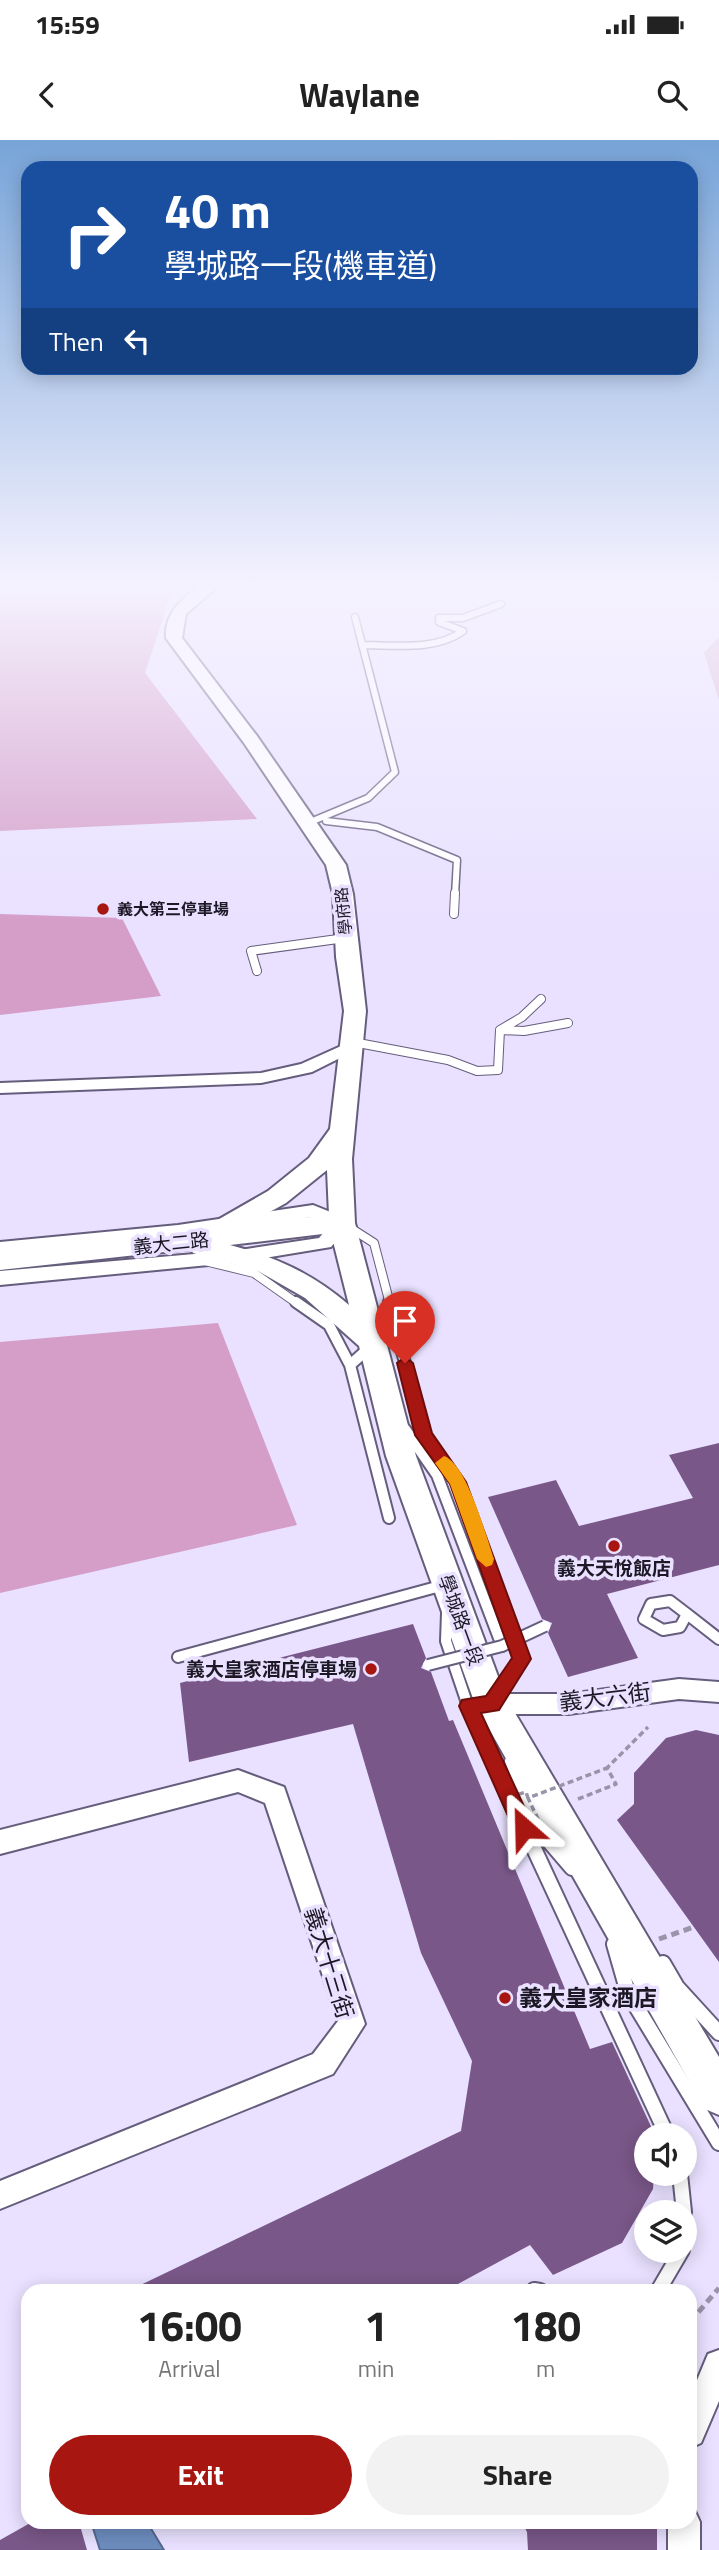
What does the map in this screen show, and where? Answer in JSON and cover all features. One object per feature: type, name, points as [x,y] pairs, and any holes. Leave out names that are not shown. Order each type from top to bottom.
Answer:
[{"type":"main road","name":"學府路","points":[[216,695],[336,865],[343,894],[345,938],[355,1011],[339,1159],[342,1223]]},
{"type":"main road","points":[[194,1251],[232,1223],[277,1197],[318,1164],[342,1131]]},
{"type":"main road","name":"義大二路","points":[[0,1261],[194,1251],[342,1223]]},
{"type":"main road","name":"學城路一段","points":[[342,1223],[401,1456],[448,1584],[480,1705],[615,1902],[655,1981],[719,2095]]},
{"type":"main road","points":[[194,1251],[240,1256],[267,1264],[315,1291],[374,1343]]},
{"type":"street","points":[[0,1088],[261,1078],[306,1068],[351,1044]]},
{"type":"street","points":[[0,1248],[232,1223],[313,1211],[342,1223],[325,1243],[240,1256]]},
{"type":"street","points":[[0,1278],[194,1251]]},
{"type":"street","name":"義大六街","points":[[480,1705],[569,1704],[679,1689],[719,1692]]},
{"type":"street","name":"義大十三街","points":[[0,1842],[238,1781],[275,1795],[352,2024],[323,2064],[0,2195]]},
{"type":"street","points":[[697,2416],[719,2365]]},
{"type":"street","points":[[684,2529],[684,2550]]},
{"type":"lane","points":[[308,823],[343,812],[388,783],[395,772],[375,695]]},
{"type":"lane","points":[[308,823],[341,820],[389,828],[457,860],[454,914]]},
{"type":"lane","points":[[257,971],[251,951],[345,938]]},
{"type":"lane","points":[[500,1030],[522,1017],[541,999]]},
{"type":"lane","points":[[500,1030],[524,1031],[568,1023]]},
{"type":"lane","points":[[351,1044],[448,1060],[477,1071],[498,1070],[500,1030]]},
{"type":"lane","points":[[342,1223],[374,1243],[424,1435],[457,1482],[522,1659],[480,1705],[509,1797],[661,2123]]},
{"type":"lane","points":[[194,1251],[254,1273],[329,1325],[350,1365],[389,1518]]},
{"type":"lane","points":[[350,1365],[374,1343]]},
{"type":"lane","points":[[390,1409],[438,1475],[502,1646]]},
{"type":"lane","points":[[178,1657],[448,1584]]},
{"type":"lane","points":[[688,1612],[719,1639]]},
{"type":"lane","points":[[428,1665],[502,1646],[545,1626]]},
{"type":"lane","points":[[655,1981],[719,2033]]},
{"type":"lane","points":[[655,1981],[719,2143]]},
{"type":"lane","points":[[662,2284],[674,2263]]},
{"type":"path","points":[[528,1798],[607,1768],[649,1727]]},
{"type":"path","points":[[575,1800],[616,1784],[607,1768]]},
{"type":"path","points":[[509,1797],[526,1792],[546,1836],[535,1839],[522,1815]]},
{"type":"path","points":[[658,1939],[694,1927]]},
{"type":"path","points":[[697,2314],[719,2288]]},
{"type":"shaded area","points":[[0,695],[162,695],[257,819],[0,831]]},
{"type":"shaded area","points":[[0,914],[122,918],[161,996],[0,1015]]},
{"type":"shaded area","points":[[218,1323],[297,1525],[0,1593],[0,1342]]},
{"type":"water","points":[[93,2529],[151,2529],[164,2550],[100,2550]]},
{"type":"building","name":"義大天悅飯店","points":[[719,1443],[719,1565],[607,1594],[638,1658],[568,1677],[548,1633],[552,1623],[542,1619],[488,1497],[556,1480],[579,1526],[693,1498],[669,1455]]},
{"type":"building","name":"義大皇家酒店","points":[[413,1624],[426,1658],[421,1668],[431,1672],[449,1721],[453,1720],[590,2049],[612,2042],[649,2123],[634,2123],[634,2186],[653,2186],[653,2189],[647,2200],[634,2200],[634,2222],[622,2243],[553,2275],[530,2245],[458,2284],[143,2284],[461,2131],[472,2061],[421,1953],[353,1724],[189,1762],[180,1683]]},
{"type":"building","points":[[696,1730],[719,1735],[719,1962],[617,1820],[634,1804],[634,1773],[666,1738]]},
{"type":"building","points":[[21,2528],[81,2529],[87,2550],[0,2550],[0,2540]]},
{"type":"building","points":[[526,2529],[657,2529],[657,2550],[528,2550]]},
{"type":"slow traffic","points":[[444,1463],[457,1482],[486,1559]]},
{"type":"place","name":"義大第三停車場","points":[[103,909]]},
{"type":"place","name":"義大天悅飯店","points":[[614,1546]]},
{"type":"place","name":"義大皇家酒店停車場","points":[[371,1669]]},
{"type":"place","name":"義大皇家酒店","points":[[505,1998]]},
{"type":"route","points":[[405,1363],[424,1435],[457,1482],[522,1659],[492,1704],[468,1706],[524,1828]]}]
